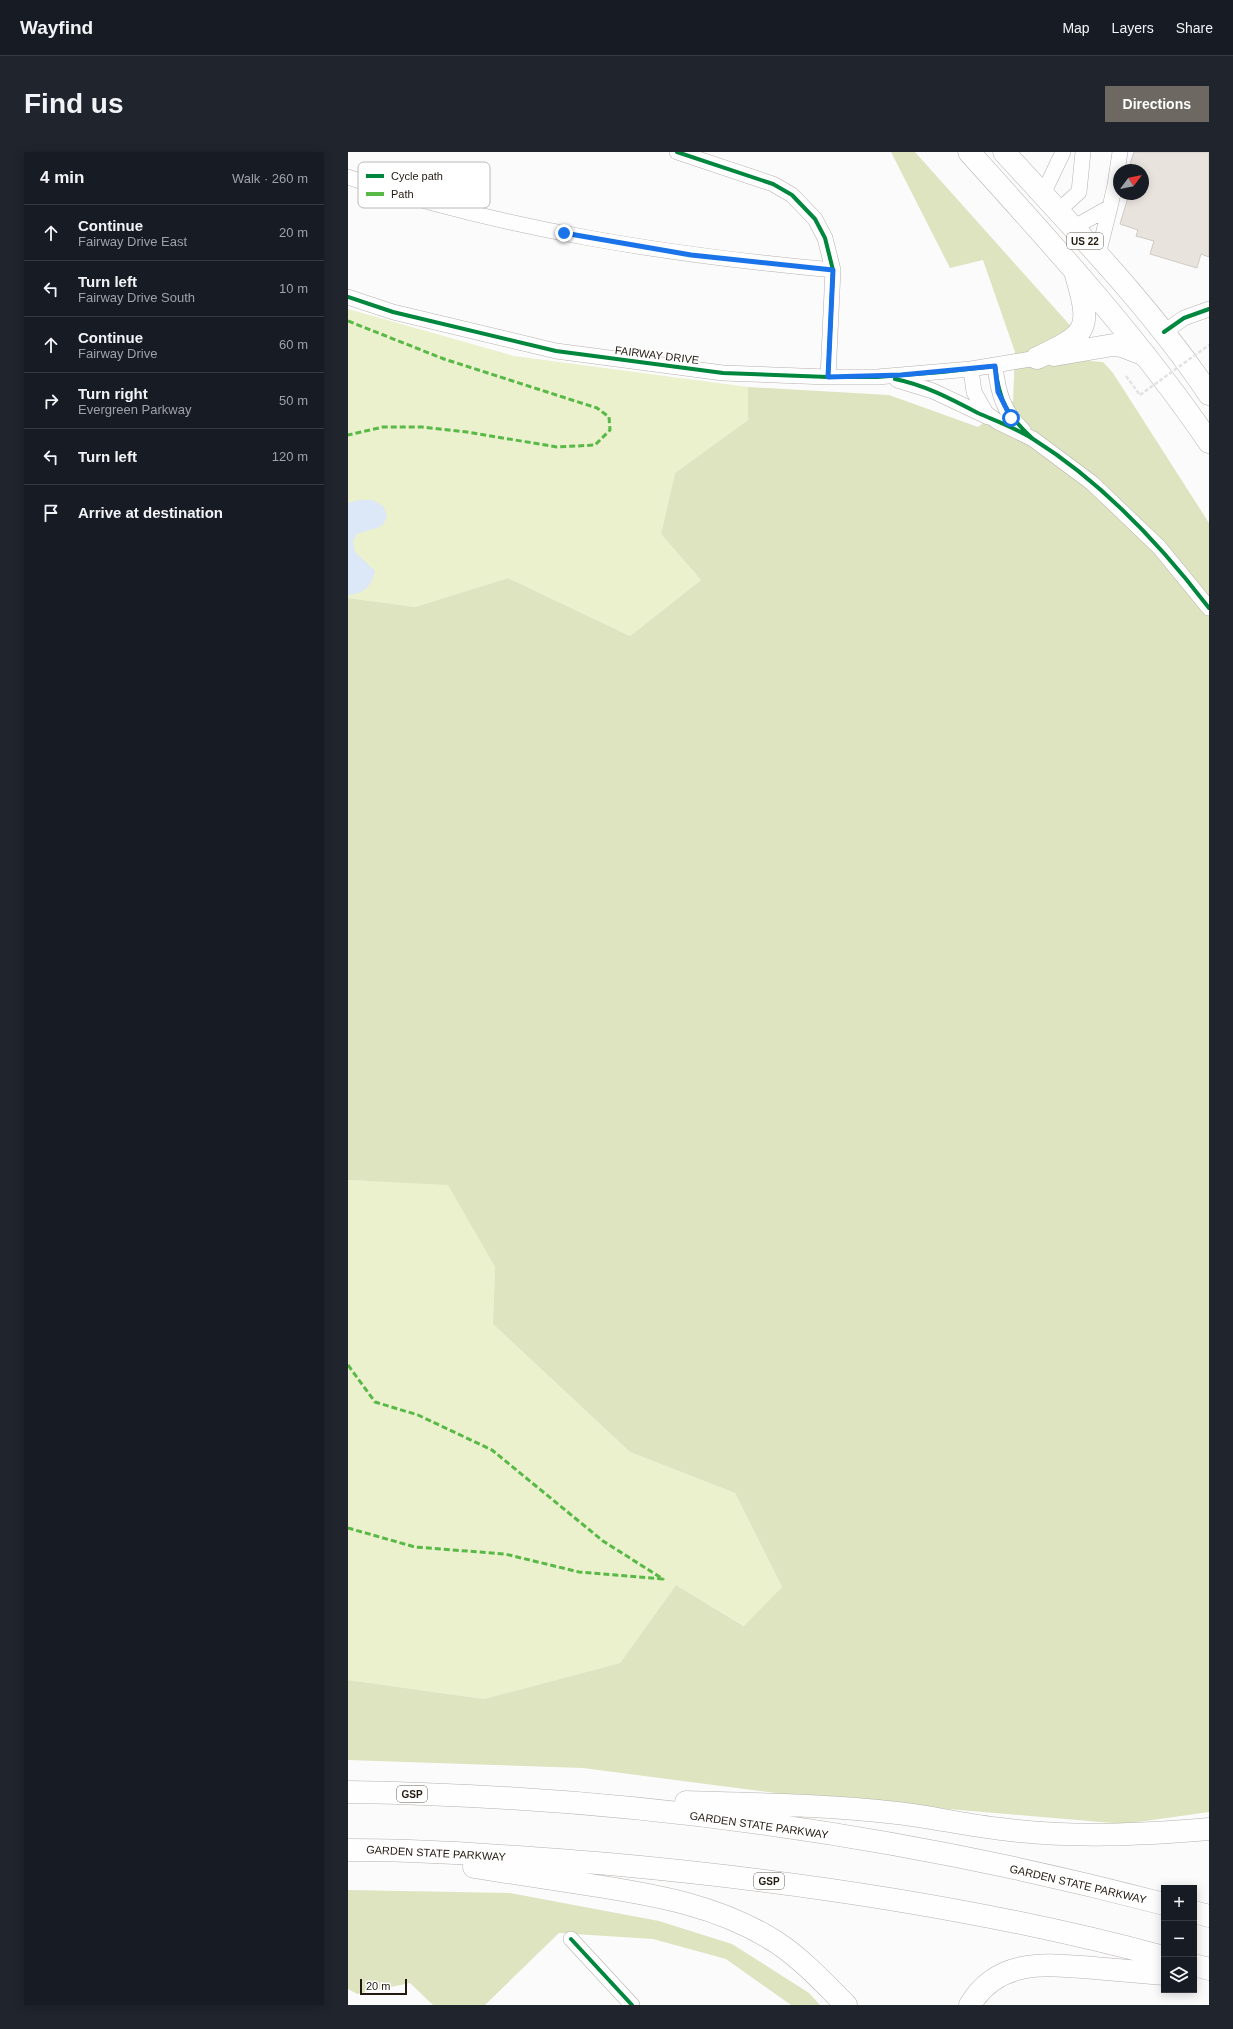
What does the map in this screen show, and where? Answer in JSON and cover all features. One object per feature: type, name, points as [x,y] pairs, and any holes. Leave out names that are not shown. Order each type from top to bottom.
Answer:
[{"type":"highway","name":"US 22","points":[[969,152],[1074,268],[1145,354],[1209,442]]},
{"type":"highway","name":"US 22","points":[[1004,152],[1098,255],[1164,332],[1207,387]]},
{"type":"highway","points":[[1037,358],[1070,341],[1080,331],[1084,323],[1085,308],[1074,268]]},
{"type":"highway","points":[[1037,358],[1113,345],[1122,346],[1145,354]]},
{"type":"highway","name":"GARDEN STATE PARKWAY","points":[[348,1792],[476,1796],[636,1809],[830,1835],[1022,1870],[1161,1903]]},
{"type":"highway","points":[[476,1796],[808,1806],[898,1813],[1001,1829],[1056,1833],[1141,1834],[1209,1829]]},
{"type":"highway","points":[[358,1850],[644,1894],[704,1908],[748,1926],[776,1942],[806,1965],[846,2005]]},
{"type":"highway","name":"GARDEN STATE PARKWAY","points":[[358,1850],[465,1853],[561,1860],[665,1869],[796,1885],[886,1898],[1005,1920],[1161,1956]]},
{"type":"highway","points":[[1197,1913],[1209,1916]]},
{"type":"highway","points":[[970,2005],[983,1989],[998,1977],[1026,1966],[1063,1966],[1161,1974]]},
{"type":"highway","points":[[1197,1966],[1209,1968]]},
{"type":"highway","points":[[1197,1977],[1209,1978]]},
{"type":"street","points":[[677,152],[763,180],[792,195],[808,210],[825,238],[833,270],[828,377]]},
{"type":"street","points":[[1043,194],[1063,152]]},
{"type":"street","points":[[1058,211],[1079,192],[1083,152]]},
{"type":"street","points":[[1098,255],[1115,185],[1120,152]]},
{"type":"street","points":[[348,177],[358,180]]},
{"type":"street","points":[[1073,228],[1110,207]]},
{"type":"street","points":[[453,208],[487,218],[691,255],[833,270]]},
{"type":"street","name":"FAIRWAY DRIVE","points":[[348,296],[392,312],[556,351],[723,373],[828,377],[877,376],[971,369],[1037,358]]},
{"type":"street","points":[[1164,332],[1184,318],[1209,308]]},
{"type":"street","points":[[995,366],[998,392],[1006,410],[1021,429],[1092,483],[1125,513],[1174,564],[1209,608]]},
{"type":"street","points":[[971,369],[974,392],[977,399],[986,413],[998,422]]},
{"type":"street","points":[[877,376],[922,386],[1033,439]]},
{"type":"street","points":[[571,1939],[632,2005]]},
{"type":"path","points":[[1126,376],[1140,396],[1209,345]]},
{"type":"green space","points":[[891,152],[915,152],[1076,332],[1078,360],[1103,362],[1113,373],[1209,523],[1209,1812],[1124,1824],[798,1796],[583,1768],[348,1760],[348,1680],[484,1699],[620,1663],[676,1585],[744,1626],[782,1587],[735,1493],[630,1452],[493,1324],[495,1267],[448,1185],[348,1180],[348,598],[415,607],[508,578],[630,636],[701,580],[661,534],[675,473],[748,420],[748,387],[889,395],[978,427],[1013,401],[1015,352],[983,260],[950,268]]},
{"type":"green space","points":[[348,309],[514,356],[748,387],[748,420],[675,473],[661,534],[701,580],[630,636],[508,578],[415,607],[348,598]]},
{"type":"green space","points":[[348,1180],[448,1184],[495,1267],[493,1324],[630,1452],[735,1493],[782,1587],[745,1626],[676,1585],[620,1663],[484,1699],[348,1680]]},
{"type":"green space","points":[[348,1890],[510,1893],[659,1921],[732,1944],[809,1993],[820,2005],[791,2005],[726,1959],[653,1939],[559,1933],[485,2005],[433,2005],[410,1983],[357,1994],[348,1989]]},
{"type":"water","points":[[359,500],[373,500],[384,507],[387,517],[382,526],[357,534],[353,541],[355,552],[375,571],[372,581],[366,588],[358,593],[348,595],[348,503]]},
{"type":"building","points":[[1134,152],[1209,152],[1209,257],[1201,254],[1197,268],[1150,254],[1154,241],[1136,236],[1138,230],[1120,224],[1127,200],[1149,200],[1149,164],[1130,164]]},
{"type":"marked path","points":[[348,321],[444,359],[597,408],[609,417],[610,430],[595,445],[557,447],[467,432],[422,427],[383,427],[348,435]]},
{"type":"marked path","points":[[348,1365],[375,1402],[418,1415],[492,1450],[603,1541],[663,1579],[579,1572],[505,1554],[415,1547],[348,1528]]},
{"type":"cycle path","points":[[677,152],[773,184],[792,195],[815,219],[825,238],[833,270],[828,377]]},
{"type":"cycle path","points":[[348,297],[393,312],[556,351],[723,373],[828,377],[877,377],[995,366],[999,389],[1006,407],[1011,415],[1033,439]]},
{"type":"cycle path","points":[[1164,332],[1184,318],[1209,309]]},
{"type":"cycle path","points":[[895,379],[927,389],[1013,428],[1033,439],[1058,456],[1106,494],[1150,538],[1171,561],[1209,608]]},
{"type":"cycle path","points":[[571,1939],[632,2005]]},
{"type":"route","points":[[564,233],[691,255],[764,264],[833,270],[828,377],[901,375],[995,366],[998,392],[1001,401],[1011,418]]}]
